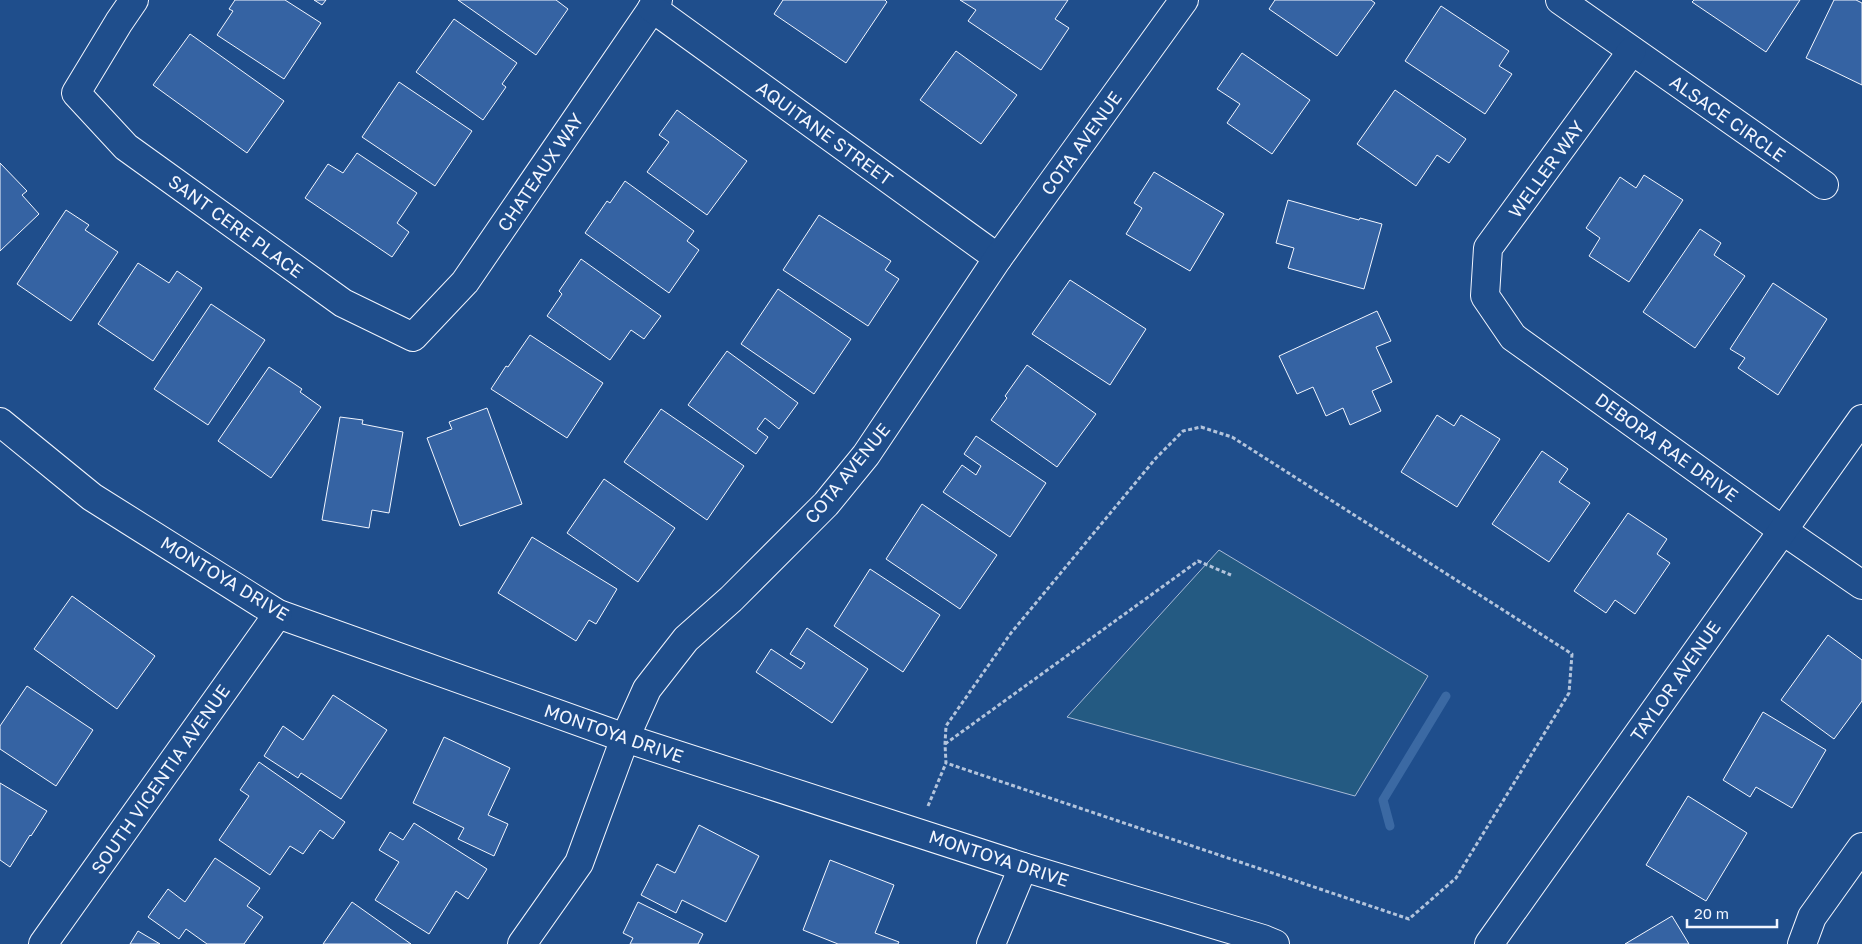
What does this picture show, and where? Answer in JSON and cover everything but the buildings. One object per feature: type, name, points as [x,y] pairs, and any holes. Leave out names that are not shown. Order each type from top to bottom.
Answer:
[{"type":"street","name":"SANT CERE PLACE","points":[[134,0],[76,93],[126,147],[343,303],[413,337]]},
{"type":"street","name":"COTA AVENUE","points":[[522,944],[579,864],[625,738],[647,688],[686,639],[731,599],[826,504],[866,455],[998,258],[1184,0]]},
{"type":"street","name":"ALSACE CIRCLE","points":[[1560,0],[1824,185]]},
{"type":"street","name":"AQUITANE STREET","points":[[655,4],[998,258]]},
{"type":"street","name":"CHATEAUX WAY","points":[[413,337],[465,282],[655,4]]},
{"type":"street","name":"WELLER WAY","points":[[1485,296],[1488,248],[1632,51]]},
{"type":"street","name":"DEBORA RAE DRIVE","points":[[1485,296],[1513,337],[1782,530],[1862,584]]},
{"type":"street","name":"TAYLOR AVENUE","points":[[1489,944],[1862,419]]},
{"type":"street","name":"MONTOYA DRIVE","points":[[0,422],[92,497],[278,614],[625,738],[1023,867],[1264,939],[1275,944]]},
{"type":"street","name":"SOUTH VICENTIA AVENUE","points":[[44,944],[278,614]]},
{"type":"street","points":[[1802,944],[1812,917],[1862,847]]},
{"type":"street","points":[[991,944],[1023,867]]},
{"type":"path","points":[[917,832],[946,763],[946,726],[1011,633],[1156,458],[1183,431],[1201,427],[1232,437],[1572,654],[1569,693],[1456,878],[1409,919],[946,763]]},
{"type":"path","points":[[945,744],[1198,562],[1231,576]]},
{"type":"shaded area","points":[[1219,550],[1428,676],[1355,796],[1067,717]]},
{"type":"waterway","points":[[1390,826],[1383,800],[1446,696]]}]
